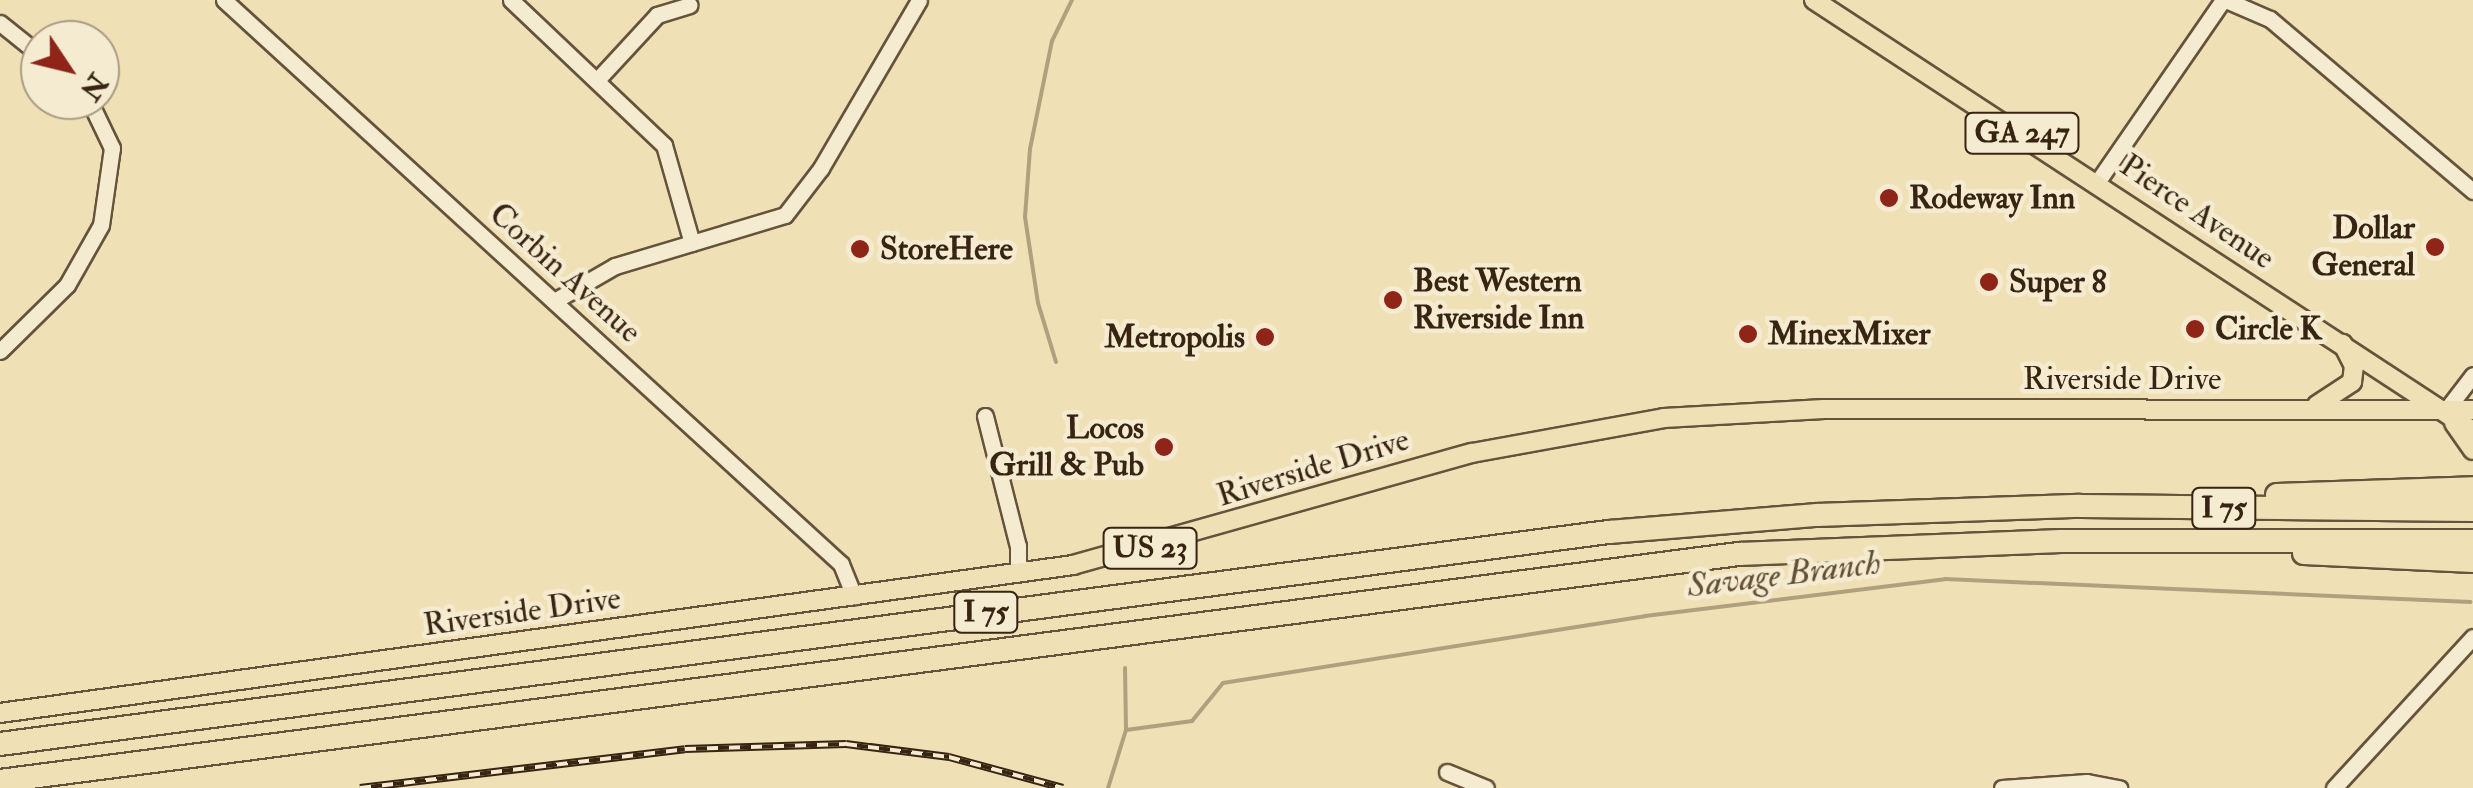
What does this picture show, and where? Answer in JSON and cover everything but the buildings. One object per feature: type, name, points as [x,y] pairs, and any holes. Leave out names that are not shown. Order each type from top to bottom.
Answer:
[{"type":"highway","points":[[2140,505],[2473,488]]},
{"type":"highway","name":"I 75","points":[[0,744],[1609,532],[1817,515],[2140,505],[2473,510]]},
{"type":"highway","name":"I 75","points":[[0,782],[1625,566],[1908,544],[2473,541]]},
{"type":"highway","points":[[2251,544],[2473,561]]},
{"type":"main road","name":"Pierce Avenue","points":[[1814,0],[2098,182],[2473,431]]},
{"type":"main road","points":[[2308,409],[2352,382],[2354,366],[2342,344]]},
{"type":"main road","name":"Riverside Drive","points":[[0,713],[1018,573],[1147,549],[1472,453],[1664,418],[1824,409],[2473,410]]},
{"type":"main road","name":"Pierce Avenue","points":[[2446,410],[2473,450]]},
{"type":"street","name":"Corbin Avenue","points":[[224,0],[841,564],[854,598]]},
{"type":"street","points":[[511,0],[664,145],[692,243]]},
{"type":"street","points":[[556,300],[615,266],[764,226],[795,206],[920,0]]},
{"type":"street","points":[[2098,182],[2224,0],[2270,19],[2473,192]]},
{"type":"street","points":[[598,79],[657,15],[690,5]]},
{"type":"street","points":[[0,23],[20,39]]},
{"type":"street","points":[[0,351],[66,285],[100,226],[112,148],[99,120]]},
{"type":"street","points":[[2446,410],[2473,375]]},
{"type":"street","points":[[985,416],[1018,573]]},
{"type":"street","points":[[2339,787],[2473,637]]},
{"type":"street","points":[[1447,772],[1486,788]]},
{"type":"street","points":[[2002,788],[2087,782],[2120,788]]},
{"type":"waterway","points":[[1056,362],[1038,303],[1025,217],[1030,149],[1052,41],[1072,0]]},
{"type":"waterway","name":"Savage Branch","points":[[1126,730],[1192,721],[1223,683],[1645,616],[1945,579],[2470,602]]},
{"type":"waterway","name":"Savage Branch","points":[[1108,788],[1126,730],[1125,668]]},
{"type":"railway","points":[[360,788],[685,749],[846,744],[949,757],[1063,788]]},
{"type":"place","name":"Rodeway Inn","points":[[1889,198]]},
{"type":"place","name":"Dollar General","points":[[2435,247]]},
{"type":"place","name":"StoreHere","points":[[860,249]]},
{"type":"place","name":"Super 8","points":[[1989,282]]},
{"type":"place","name":"Best Western Riverside Inn","points":[[1393,300]]},
{"type":"place","name":"Circle K","points":[[2195,329]]},
{"type":"place","name":"MinexMixer","points":[[1748,334]]},
{"type":"place","name":"Metropolis","points":[[1265,337]]},
{"type":"place","name":"Locos Grill & Pub","points":[[1164,447]]}]
